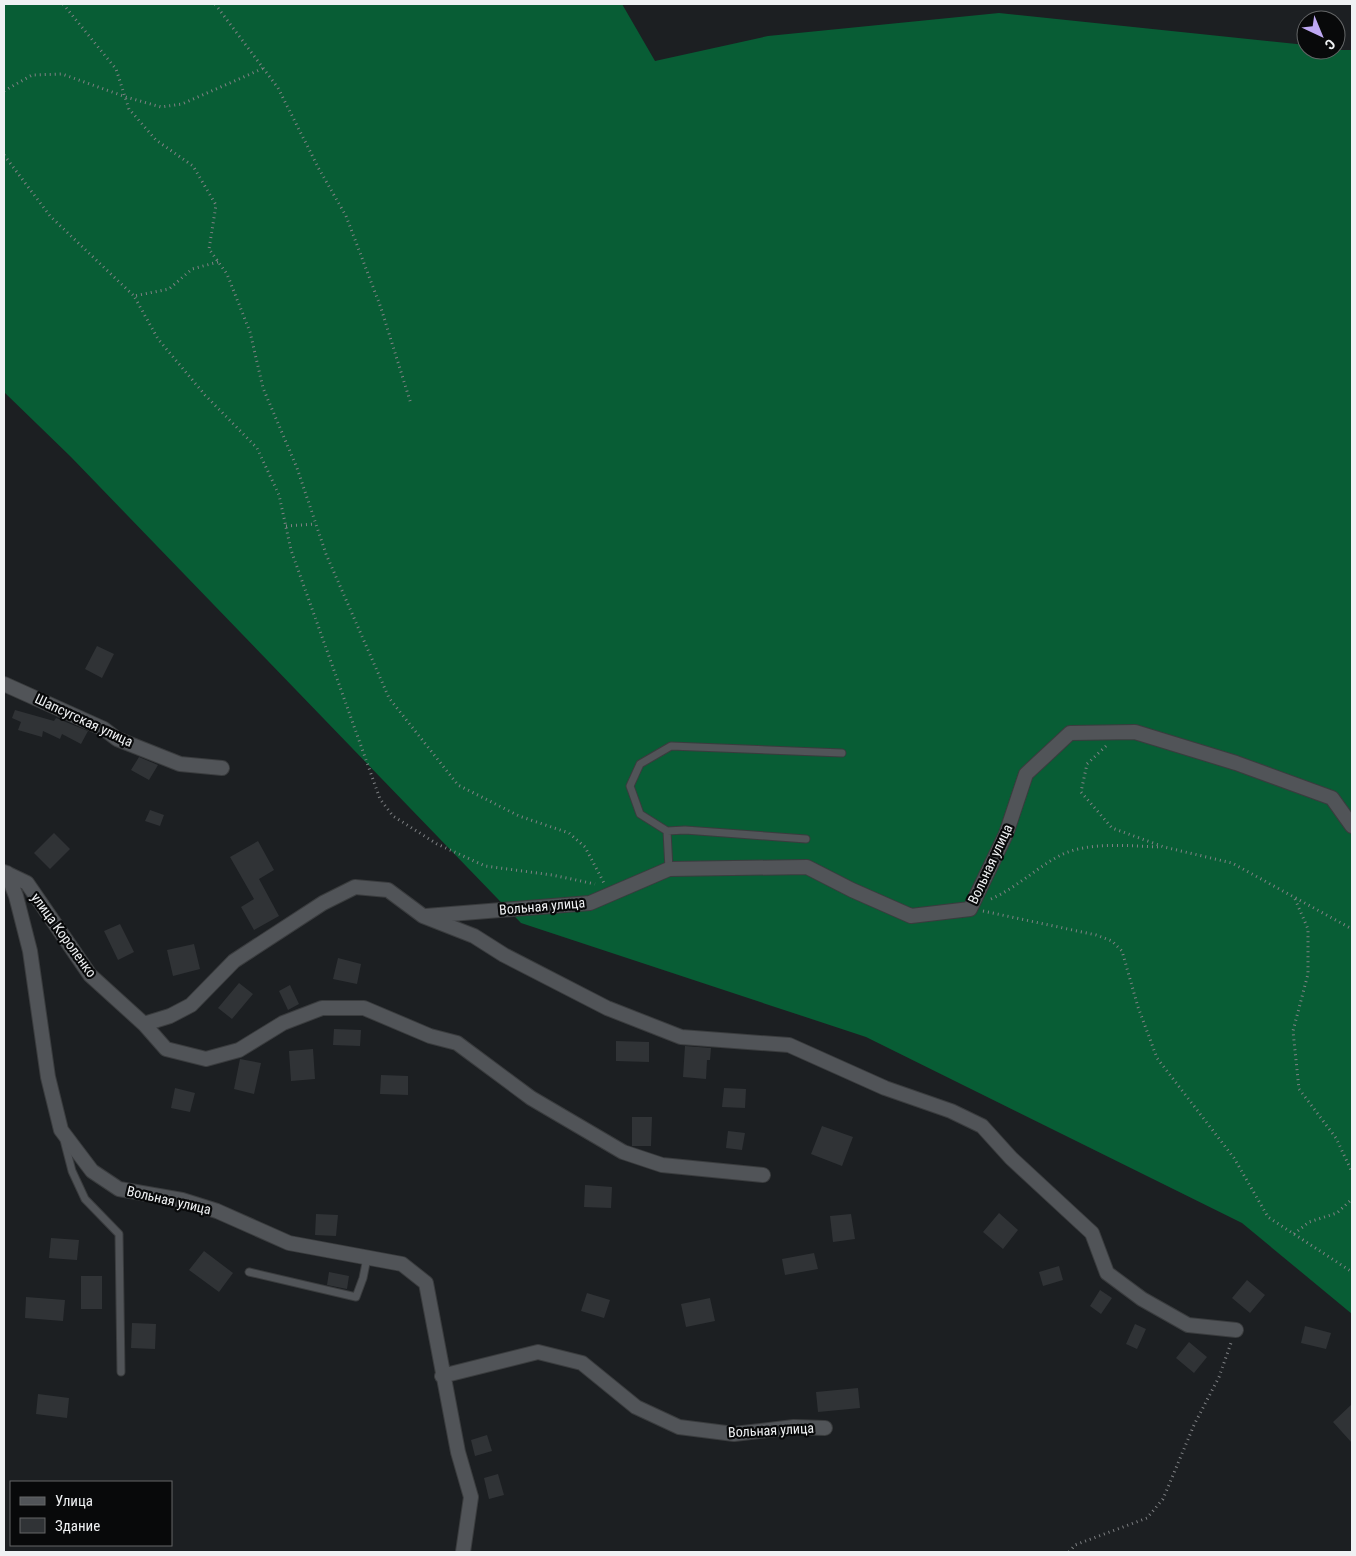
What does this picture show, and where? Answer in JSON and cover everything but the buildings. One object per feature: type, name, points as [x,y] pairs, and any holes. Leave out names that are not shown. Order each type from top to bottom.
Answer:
[{"type":"street","name":"Шапсугская улица","points":[[4,684],[104,729],[117,739],[161,757],[180,764],[222,768]]},
{"type":"street","name":"Вольная улица","points":[[423,916],[590,903],[607,889],[669,869],[807,867],[852,890],[911,916],[970,909],[1006,834],[1026,774],[1070,733],[1135,732],[1208,755],[1332,798],[1352,826]]},
{"type":"street","name":"Вольная улица","points":[[5,872],[16,896],[30,951],[48,1077],[61,1130],[92,1171],[119,1189],[182,1200],[217,1211],[289,1243],[402,1264],[426,1283],[442,1376],[458,1452],[471,1497],[463,1552]]},
{"type":"street","name":"улица Короленко","points":[[5,872],[27,883],[90,975],[144,1024]]},
{"type":"street","points":[[763,1174],[662,1165],[623,1152],[531,1098],[457,1043],[430,1036],[364,1008],[322,1008],[283,1023],[239,1050],[206,1059],[166,1049],[144,1024],[170,1016],[191,1005],[234,961],[323,903],[355,886],[388,890],[423,916],[474,936],[504,955],[607,1008],[681,1037],[789,1045],[885,1088],[951,1111],[982,1126],[1011,1158],[1092,1233],[1107,1273],[1142,1299],[1188,1326],[1236,1330]]},
{"type":"street","name":"Вольная улица","points":[[442,1376],[538,1352],[582,1363],[636,1407],[679,1427],[734,1434],[794,1427],[825,1428]]},
{"type":"lane","points":[[806,839],[685,830],[667,831],[640,814],[630,786],[640,764],[671,746],[842,753]]},
{"type":"lane","points":[[667,831],[669,869]]},
{"type":"lane","points":[[61,1130],[72,1170],[85,1199],[119,1234],[121,1372]]},
{"type":"lane","points":[[249,1272],[356,1297],[363,1278],[367,1258]]},
{"type":"path","points":[[63,4],[116,70],[129,108],[156,140],[192,166],[216,206],[209,249],[227,274],[250,332],[263,388],[297,468],[326,554],[388,698],[458,785],[519,816],[569,833],[585,847],[607,889]]},
{"type":"path","points":[[215,4],[278,88],[319,169],[346,216],[381,308],[411,404]]},
{"type":"path","points":[[4,91],[32,75],[62,74],[126,97],[161,107],[182,104],[264,68]]},
{"type":"path","points":[[4,155],[50,216],[134,296],[158,339],[205,395],[257,448],[279,496],[291,550],[380,799],[393,816],[437,844],[485,866],[552,875],[607,889]]},
{"type":"path","points":[[134,296],[168,289],[192,269],[218,262]]},
{"type":"path","points":[[286,526],[316,524]]},
{"type":"path","points":[[1121,732],[1086,764],[1081,792],[1112,828],[1164,847],[1232,863],[1352,929]]},
{"type":"path","points":[[970,909],[1006,892],[1060,855],[1102,845],[1164,847]]},
{"type":"path","points":[[1295,899],[1308,929],[1308,974],[1293,1031],[1299,1090],[1336,1138],[1352,1172]]},
{"type":"path","points":[[970,909],[1096,935],[1112,941],[1122,951],[1138,1007],[1157,1058],[1234,1158],[1268,1217],[1352,1271]]},
{"type":"path","points":[[1294,1234],[1309,1222],[1337,1213],[1352,1199]]},
{"type":"path","points":[[1069,1552],[1075,1545],[1146,1518],[1163,1499],[1194,1425],[1219,1377],[1236,1330]]},
{"type":"green space","points":[[4,4],[622,4],[655,61],[768,36],[999,13],[1296,44],[1296,60],[1346,60],[1346,50],[1352,50],[1352,1314],[1242,1223],[866,1037],[521,923],[71,457],[4,392]]}]
